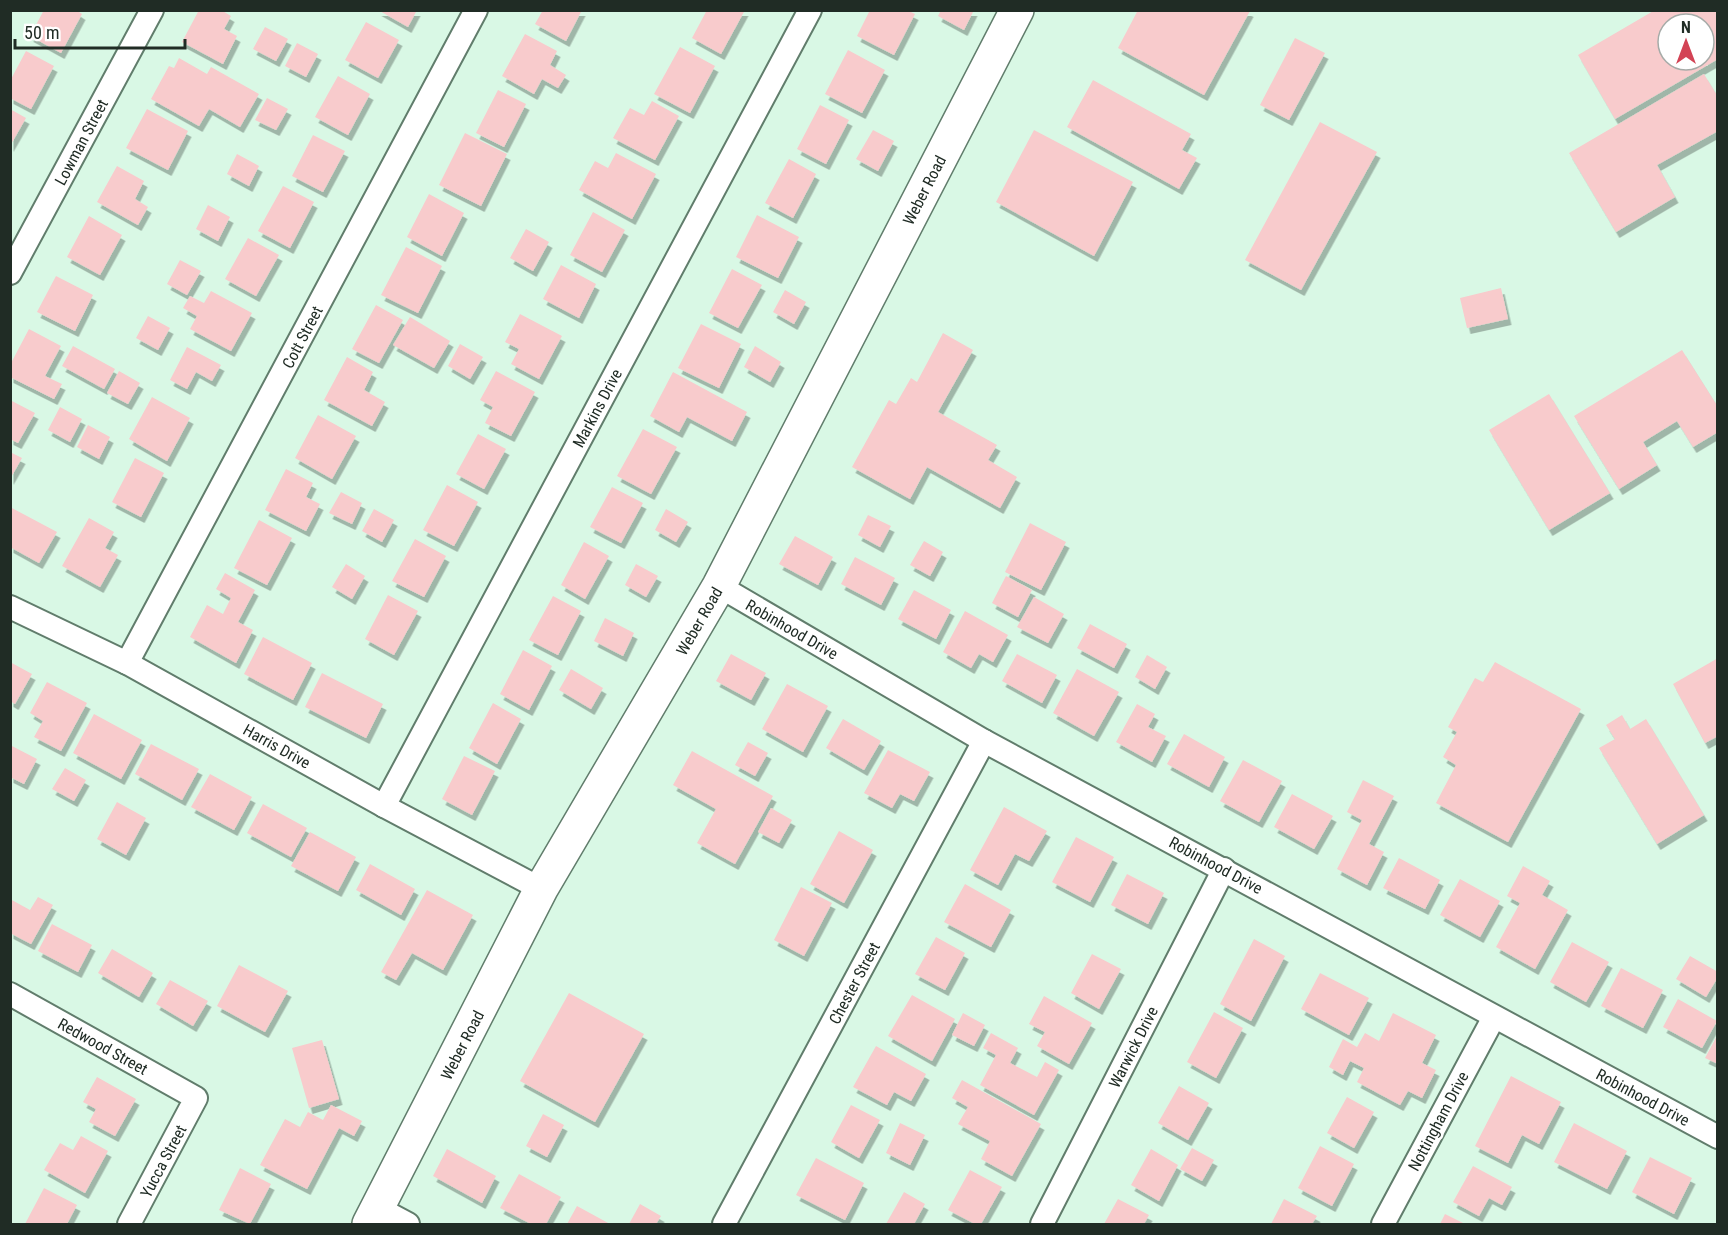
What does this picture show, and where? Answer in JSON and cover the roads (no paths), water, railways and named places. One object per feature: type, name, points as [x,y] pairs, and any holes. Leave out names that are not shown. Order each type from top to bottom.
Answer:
[{"type":"main road","name":"Weber Road","points":[[374,1216],[541,889],[719,586],[1017,10]]},
{"type":"street","name":"Lowman Street","points":[[10,273],[152,10]]},
{"type":"street","name":"Cott Street","points":[[127,663],[476,10]]},
{"type":"street","name":"Markins Drive","points":[[384,806],[810,10]]},
{"type":"street","name":"Robinhood Drive","points":[[719,586],[984,741],[1718,1137]]},
{"type":"street","name":"Harris Drive","points":[[10,607],[127,663],[384,806],[541,889]]},
{"type":"street","name":"Chester Street","points":[[724,1224],[984,741]]},
{"type":"street","name":"Warwick Drive","points":[[1042,1224],[1224,869]]},
{"type":"street","name":"Redwood Street","points":[[10,994],[196,1098]]},
{"type":"street","name":"Nottingham Drive","points":[[1383,1224],[1494,1017]]},
{"type":"street","name":"Yucca Street","points":[[129,1224],[196,1098]]},
{"type":"street","points":[[374,1216],[408,1224]]}]
